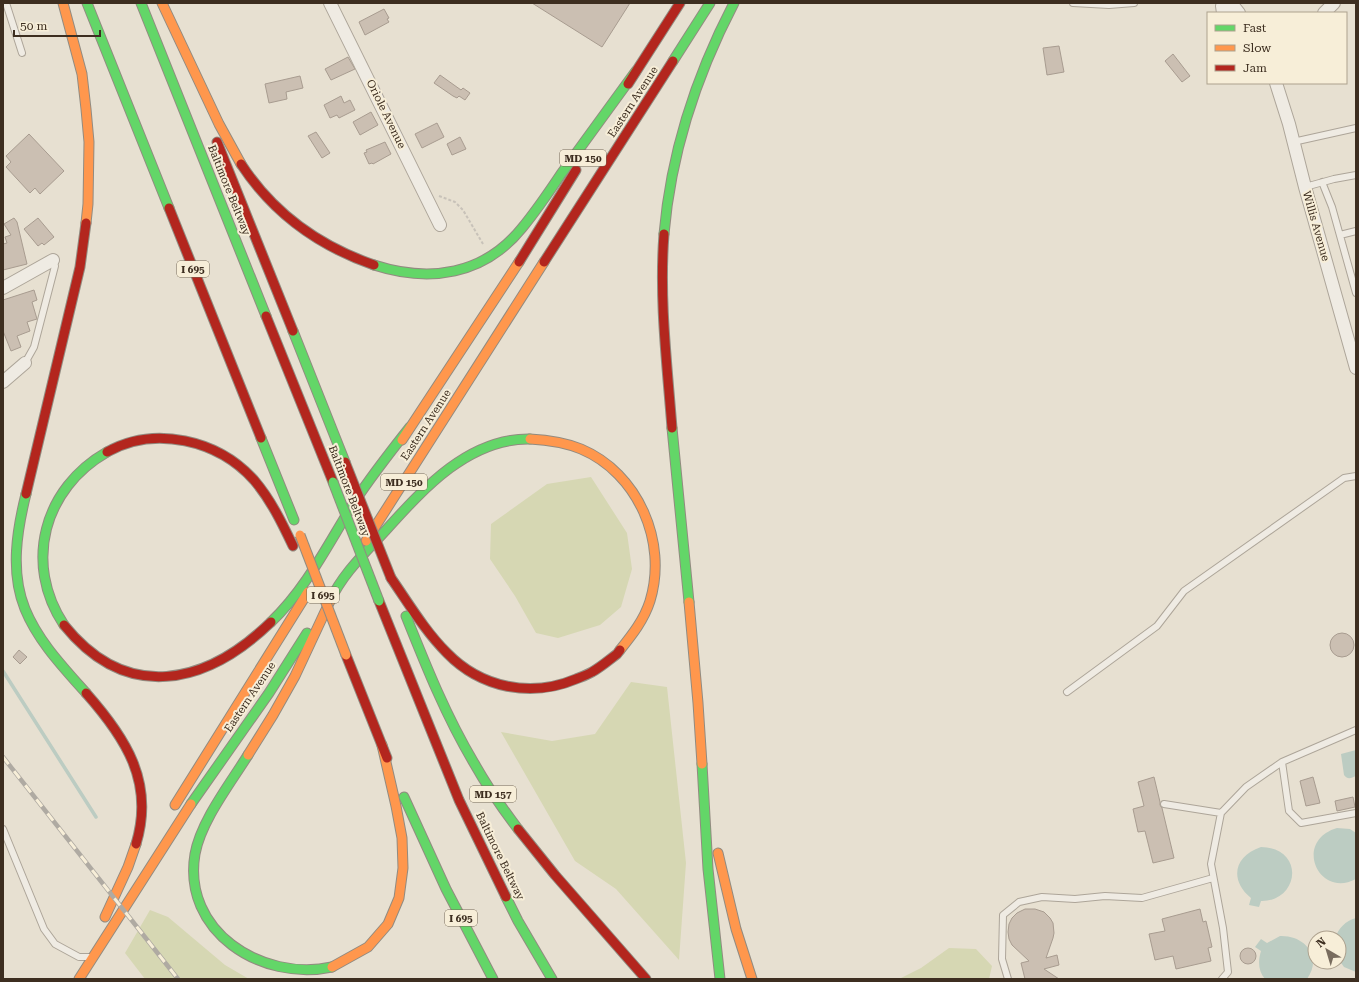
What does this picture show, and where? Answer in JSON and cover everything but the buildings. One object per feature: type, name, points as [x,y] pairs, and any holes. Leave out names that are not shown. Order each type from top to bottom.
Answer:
[{"type":"main road","points":[[63,3],[82,74],[89,142],[88,204],[80,267],[22,511],[17,540],[15,565],[20,594],[31,622],[47,646],[121,738],[136,767],[140,780],[142,806],[140,831],[136,847],[103,920],[139,863]]},
{"type":"main road","name":"I 695","points":[[87,3],[382,744],[430,857],[474,946],[493,979]]},
{"type":"main road","name":"Baltimore Beltway","points":[[142,3],[459,800],[518,921],[552,979]]},
{"type":"main road","points":[[162,3],[217,119],[236,155],[254,182],[275,206],[304,230],[329,246],[356,259],[382,268],[410,274],[433,275],[455,272],[473,267],[488,259],[506,246],[522,229],[636,71]]},
{"type":"main road","name":"MD 157","points":[[162,3],[390,578],[435,688],[460,739],[480,775],[526,841],[646,979]]},
{"type":"main road","name":"Eastern Avenue","points":[[172,810],[410,427],[530,245],[636,71],[680,3]]},
{"type":"main road","name":"Eastern Avenue","points":[[79,979],[188,808],[269,693],[710,3]]},
{"type":"main road","points":[[720,979],[708,869],[698,703],[665,347],[663,313],[663,252],[668,198],[684,126],[696,88],[711,50],[734,3]]},
{"type":"main road","points":[[649,99],[662,60]]},
{"type":"main road","points":[[294,550],[276,510],[263,491],[248,473],[232,460],[196,442],[171,438],[149,438],[127,443],[104,452],[72,478],[60,495],[50,514],[44,539],[43,562],[45,584],[51,602],[59,618],[71,634],[86,649],[102,660],[124,670],[146,676],[168,677],[189,674],[209,668],[241,648],[280,614],[300,588],[368,481],[410,427]]},
{"type":"main road","points":[[382,744],[401,826],[404,850],[401,891],[397,906],[389,922],[379,936],[364,950],[346,962],[314,973],[284,973],[245,960],[219,938],[202,911],[196,893],[194,872],[196,850],[203,829],[264,730],[298,671],[341,580],[408,505],[452,465],[472,453],[490,445],[524,438],[561,442],[581,448],[598,458],[616,472],[629,487],[642,506],[649,523],[654,542],[656,562],[655,582],[650,606],[629,642],[613,658],[597,670],[578,680],[560,686],[539,689],[518,688],[496,684],[476,676],[456,663],[436,644],[390,578]]},
{"type":"main road","points":[[303,567],[346,656]]},
{"type":"main road","points":[[698,703],[715,831]]},
{"type":"main road","points":[[717,845],[736,929],[752,979]]},
{"type":"main road","points":[[430,857],[450,915]]},
{"type":"street","name":"Oriole Avenue","points":[[330,3],[425,192],[440,225]]},
{"type":"street","points":[[1325,12],[1334,3]]},
{"type":"street","points":[[1222,7],[1235,8],[1238,12]]},
{"type":"street","name":"Willis Avenue","points":[[1276,84],[1356,368]]},
{"type":"street","points":[[3,288],[53,260]]},
{"type":"street","points":[[3,382],[25,363]]},
{"type":"lane","points":[[6,3],[22,53]]},
{"type":"lane","points":[[1073,3],[1108,6],[1134,3]]},
{"type":"lane","points":[[1293,142],[1356,128]]},
{"type":"lane","points":[[1305,187],[1356,175]]},
{"type":"lane","points":[[1322,182],[1332,206],[1356,293]]},
{"type":"lane","points":[[1340,235],[1356,231]]},
{"type":"lane","points":[[25,363],[34,347],[54,266],[53,260]]},
{"type":"lane","points":[[1067,692],[1157,626],[1184,591],[1344,478],[1356,476]]},
{"type":"lane","points":[[1222,979],[1228,972],[1223,928],[1211,864],[1221,813],[1246,787],[1282,762],[1356,730]]},
{"type":"lane","points":[[1282,762],[1289,811],[1301,823],[1356,813]]},
{"type":"lane","points":[[1164,804],[1221,813]]},
{"type":"lane","points":[[3,829],[44,929],[55,944],[80,957],[92,958]]},
{"type":"lane","points":[[1008,979],[1002,959],[1003,915],[1019,902],[1042,897],[1075,899],[1105,896],[1142,898],[1213,878]]},
{"type":"path","points":[[425,192],[456,202],[463,210],[483,245]]},
{"type":"green space","points":[[591,477],[627,533],[632,569],[621,607],[600,625],[558,638],[536,633],[515,596],[490,559],[491,524],[547,484]]},
{"type":"green space","points":[[631,682],[667,687],[686,863],[679,960],[616,889],[575,861],[501,732],[552,741],[595,734]]},
{"type":"green space","points":[[150,910],[168,917],[225,965],[249,979],[145,979],[125,953]]},
{"type":"green space","points":[[949,948],[976,949],[992,966],[989,979],[899,979],[921,968]]},
{"type":"shaded area","points":[[1356,750],[1356,776],[1351,778],[1345,777],[1341,754]]},
{"type":"shaded area","points":[[1337,828],[1350,829],[1356,833],[1356,879],[1342,883],[1331,881],[1322,875],[1316,866],[1314,855],[1316,844],[1324,835]]},
{"type":"shaded area","points":[[1261,847],[1275,850],[1285,856],[1291,865],[1292,875],[1290,885],[1283,893],[1274,899],[1261,901],[1259,907],[1249,905],[1251,898],[1239,884],[1237,876],[1240,862],[1252,851]]},
{"type":"shaded area","points":[[1356,918],[1356,972],[1347,968],[1347,930],[1339,930],[1349,921]]},
{"type":"shaded area","points":[[1280,936],[1297,939],[1304,943],[1307,947],[1307,970],[1311,970],[1307,979],[1265,979],[1259,966],[1261,951],[1255,947],[1261,939],[1267,943]]},
{"type":"waterway","points":[[3,671],[96,817]]},
{"type":"railway","points":[[3,757],[178,979]]},
{"type":"traffic: fast","points":[[87,3],[169,208]]},
{"type":"traffic: fast","points":[[141,3],[266,316]]},
{"type":"traffic: fast","points":[[673,61],[710,3]]},
{"type":"traffic: fast","points":[[664,234],[667,204],[679,144],[687,115],[708,58],[734,3]]},
{"type":"traffic: fast","points":[[374,265],[395,271],[435,274],[455,271],[473,265],[491,256],[507,244],[527,222],[636,71]]},
{"type":"traffic: fast","points":[[293,331],[345,462]]},
{"type":"traffic: fast","points":[[271,622],[284,609],[307,580],[361,491],[410,427]]},
{"type":"traffic: fast","points":[[672,428],[689,602]]},
{"type":"traffic: fast","points":[[261,438],[294,520]]},
{"type":"traffic: fast","points":[[330,601],[341,581],[362,555],[416,498],[449,468],[468,456],[487,447],[508,441],[530,439]]},
{"type":"traffic: fast","points":[[64,625],[51,601],[45,577],[43,553],[46,529],[55,506],[68,486],[85,467],[107,452]]},
{"type":"traffic: fast","points":[[333,482],[379,601]]},
{"type":"traffic: fast","points":[[26,494],[16,551],[16,566],[20,595],[30,621],[44,643],[86,693]]},
{"type":"traffic: fast","points":[[406,616],[454,727],[484,780],[518,829]]},
{"type":"traffic: fast","points":[[191,804],[269,693],[307,633]]},
{"type":"traffic: fast","points":[[248,755],[217,803],[198,841],[195,854],[194,882],[201,906],[214,928],[232,945],[254,958],[279,966],[305,970],[332,967]]},
{"type":"traffic: fast","points":[[702,764],[708,869],[720,979]]},
{"type":"traffic: fast","points":[[404,797],[446,889],[493,979]]},
{"type":"traffic: fast","points":[[506,897],[518,921],[552,979]]},
{"type":"traffic: slow","points":[[63,3],[82,74],[86,109],[89,142],[88,204],[86,223]]},
{"type":"traffic: slow","points":[[162,3],[219,124],[241,164]]},
{"type":"traffic: slow","points":[[402,440],[519,262]]},
{"type":"traffic: slow","points":[[366,541],[544,262]]},
{"type":"traffic: slow","points":[[530,439],[562,443],[581,449],[601,460],[618,475],[633,492],[644,512],[651,533],[655,556],[655,579],[650,601],[644,615],[620,650]]},
{"type":"traffic: slow","points":[[300,535],[346,655]]},
{"type":"traffic: slow","points":[[175,805],[308,592]]},
{"type":"traffic: slow","points":[[248,755],[295,676],[330,601]]},
{"type":"traffic: slow","points":[[689,602],[702,764]]},
{"type":"traffic: slow","points":[[332,967],[368,947],[388,924],[399,898],[403,868],[402,838],[382,745]]},
{"type":"traffic: slow","points":[[79,979],[191,804]]},
{"type":"traffic: slow","points":[[105,917],[128,867],[136,844]]},
{"type":"traffic: slow","points":[[718,853],[736,929],[752,979]]},
{"type":"traffic: jam","points":[[628,84],[680,3]]},
{"type":"traffic: jam","points":[[544,262],[673,61]]},
{"type":"traffic: jam","points":[[217,142],[293,331]]},
{"type":"traffic: jam","points":[[241,164],[268,198],[299,226],[316,238],[335,248],[374,265]]},
{"type":"traffic: jam","points":[[519,262],[576,170]]},
{"type":"traffic: jam","points":[[169,208],[261,438]]},
{"type":"traffic: jam","points":[[26,494],[80,267],[86,223]]},
{"type":"traffic: jam","points":[[664,234],[662,283],[672,428]]},
{"type":"traffic: jam","points":[[266,316],[333,482]]},
{"type":"traffic: jam","points":[[107,452],[126,444],[145,439],[165,438],[204,446],[223,455],[239,466],[254,480],[276,512],[293,546]]},
{"type":"traffic: jam","points":[[345,462],[391,578]]},
{"type":"traffic: jam","points":[[391,578],[439,645],[460,665],[491,682],[524,688],[542,688],[559,685],[592,672],[602,666],[620,650]]},
{"type":"traffic: jam","points":[[379,601],[459,800],[506,897]]},
{"type":"traffic: jam","points":[[64,625],[88,650],[114,666],[140,675],[167,676],[194,671],[220,660],[246,643],[271,622]]},
{"type":"traffic: jam","points":[[346,655],[387,758]]},
{"type":"traffic: jam","points":[[86,693],[113,726],[133,762],[139,781],[142,800],[141,822],[136,844]]},
{"type":"traffic: jam","points":[[518,829],[555,875],[646,979]]}]
